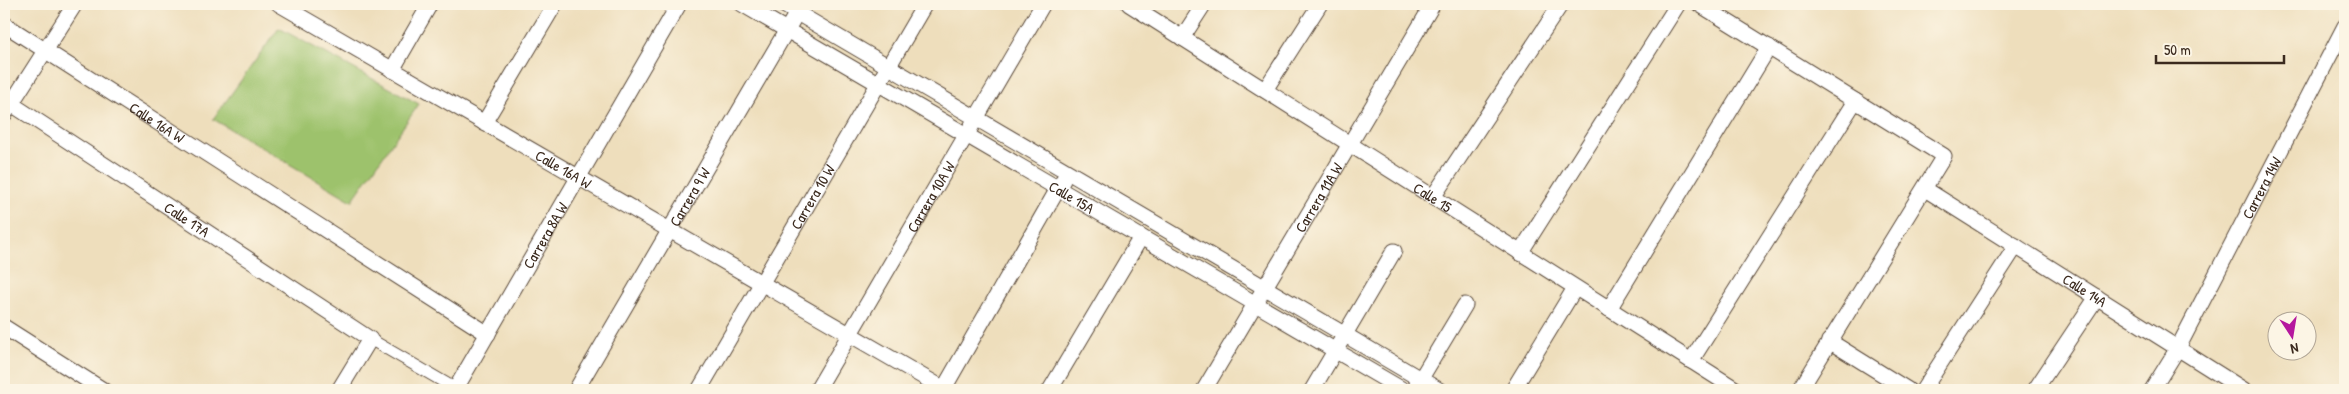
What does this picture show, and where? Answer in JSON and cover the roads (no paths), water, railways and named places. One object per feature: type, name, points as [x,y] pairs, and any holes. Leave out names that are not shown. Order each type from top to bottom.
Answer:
[{"type":"street","points":[[6,106],[76,4]]},
{"type":"street","points":[[392,70],[430,4]]},
{"type":"street","points":[[484,123],[555,4]]},
{"type":"street","name":"Carrera 8A W","points":[[456,390],[679,4]]},
{"type":"street","name":"Calle 15A","points":[[742,4],[1403,390]]},
{"type":"street","name":"Calle 15A","points":[[782,4],[800,8],[888,66],[1345,335],[1418,385],[1439,390]]},
{"type":"street","name":"Carrera 10 W","points":[[699,390],[925,4]]},
{"type":"street","name":"Carrera 10A W","points":[[816,390],[1043,4]]},
{"type":"street","name":"Calle 15","points":[[1129,4],[1737,390]]},
{"type":"street","points":[[1182,38],[1204,4]]},
{"type":"street","points":[[1265,90],[1320,4]]},
{"type":"street","name":"Carrera 11A W","points":[[1204,390],[1433,4]]},
{"type":"street","points":[[1433,197],[1561,4]]},
{"type":"street","points":[[1520,253],[1678,4]]},
{"type":"street","points":[[1699,4],[1944,156],[1800,390]]},
{"type":"street","name":"Calle 16A W","points":[[289,6],[392,70],[945,390]]},
{"type":"street","name":"Carrera 9 W","points":[[576,390],[800,8]]},
{"type":"street","name":"Calle 16A W","points":[[4,24],[488,334]]},
{"type":"street","name":"Carrera 14W","points":[[2152,390],[2178,348],[2345,26]]},
{"type":"street","points":[[1609,309],[1769,47]]},
{"type":"street","points":[[1691,361],[1855,101]]},
{"type":"street","name":"Calle 17A","points":[[6,106],[370,339]]},
{"type":"street","points":[[945,390],[1068,172]]},
{"type":"street","name":"Calle 14A","points":[[1925,189],[2244,390]]},
{"type":"street","points":[[1160,248],[1169,231]]},
{"type":"street","points":[[1050,390],[1141,237]]},
{"type":"street","points":[[1923,390],[2016,246]]},
{"type":"street","points":[[1312,390],[1394,252]]},
{"type":"street","points":[[1514,390],[1575,288]]},
{"type":"street","points":[[2035,390],[2097,297]]},
{"type":"street","points":[[1418,385],[1465,305]]},
{"type":"street","points":[[4,327],[103,390]]},
{"type":"street","points":[[339,390],[370,339],[456,390]]},
{"type":"street","points":[[1829,341],[1908,390]]}]
